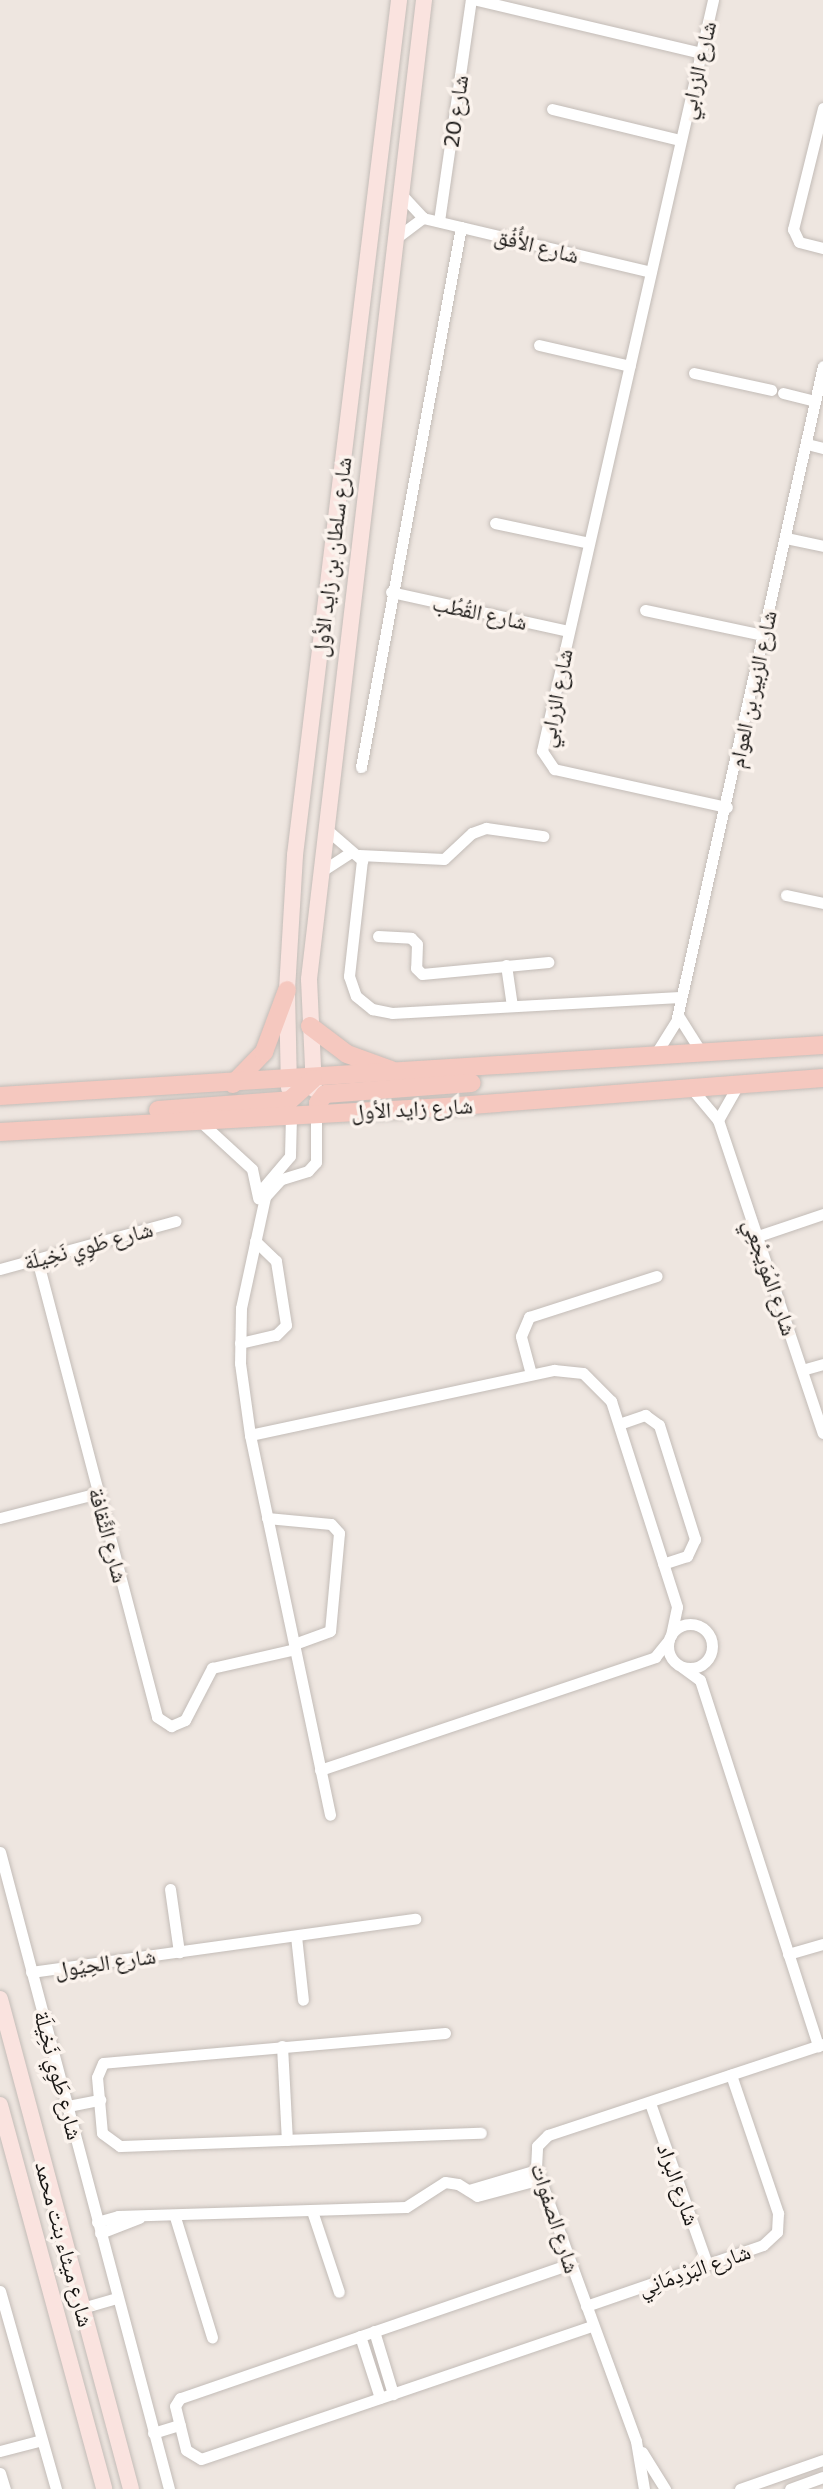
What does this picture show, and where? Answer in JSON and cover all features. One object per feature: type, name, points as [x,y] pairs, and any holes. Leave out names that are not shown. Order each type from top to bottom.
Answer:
[{"type":"main road","name":"شارع سلطان بن زايد الأول","points":[[290,1099],[287,990],[298,829],[399,0]]},
{"type":"main road","name":"شارع سلطان بن زايد الأول","points":[[318,1114],[310,1026],[321,872],[424,0]]},
{"type":"main road","points":[[365,279],[369,322],[363,377],[379,387]]},
{"type":"main road","points":[[233,1084],[264,1052],[287,990]]},
{"type":"main road","points":[[310,1026],[347,1054],[409,1074]]},
{"type":"main road","name":"شارع زايد الأول","points":[[313,1079],[823,1045]]},
{"type":"main road","points":[[318,1114],[318,1103],[325,1094],[493,1081],[528,1067]]},
{"type":"main road","name":"شارع زايد الأول","points":[[0,1096],[233,1084],[290,1099],[318,1114],[823,1078]]},
{"type":"main road","points":[[84,1127],[126,1112],[290,1099],[313,1079]]},
{"type":"main road","points":[[0,1106],[27,1095]]},
{"type":"main road","name":"شارع زايد الأول","points":[[0,1132],[198,1120],[290,1099]]},
{"type":"main road","name":"شارع ميثاء بنت محمد","points":[[0,1999],[131,2489]]},
{"type":"main road","name":"شارع ميثاء بنت محمد","points":[[0,2105],[104,2489]]},
{"type":"street","name":"شارع 20","points":[[439,221],[471,0]]},
{"type":"street","points":[[477,0],[701,53]]},
{"type":"street","name":"شارع الزرابي","points":[[713,0],[543,746],[546,764],[727,807]]},
{"type":"street","points":[[823,108],[793,229],[799,242],[823,248]]},
{"type":"street","name":"شارع الزرابي","points":[[552,109],[680,140]]},
{"type":"street","points":[[396,238],[423,218],[401,194]]},
{"type":"street","name":"شارع الأُفُق","points":[[423,218],[651,272]]},
{"type":"street","points":[[361,767],[461,227]]},
{"type":"street","points":[[539,345],[630,366]]},
{"type":"street","name":"شارع الزبير بن العوام","points":[[654,1056],[670,1037],[678,1012],[727,807],[823,366]]},
{"type":"street","points":[[694,373],[815,401]]},
{"type":"street","points":[[807,444],[823,448]]},
{"type":"street","points":[[495,523],[589,543]]},
{"type":"street","points":[[786,538],[823,546]]},
{"type":"street","name":"شارع القُطُب","points":[[391,592],[568,631]]},
{"type":"street","points":[[645,610],[763,635]]},
{"type":"street","points":[[321,872],[355,853],[444,859],[472,833],[486,828],[543,836]]},
{"type":"street","points":[[326,829],[355,853],[363,865],[349,976],[363,1004],[392,1013],[680,997]]},
{"type":"street","points":[[786,895],[823,903]]},
{"type":"street","points":[[378,936],[411,938],[417,944],[416,968],[422,974],[548,962]]},
{"type":"street","points":[[506,965],[512,1006]]},
{"type":"street","points":[[678,1012],[686,1035],[701,1052]]},
{"type":"street","points":[[718,1120],[739,1083]]},
{"type":"street","name":"شارع المُوَيجْعِي","points":[[687,1086],[718,1120],[823,1433]]},
{"type":"street","points":[[258,1200],[290,1156],[290,1099]]},
{"type":"street","points":[[255,1241],[272,1187],[316,1162],[318,1114]]},
{"type":"street","points":[[198,1120],[252,1169],[258,1200],[240,1343],[250,1435],[330,1815]]},
{"type":"street","points":[[758,1236],[823,1214]]},
{"type":"street","name":"شارع طَوِي نَخِيلَة","points":[[0,1269],[176,1221]]},
{"type":"street","points":[[240,1343],[276,1335],[286,1325],[276,1261],[255,1241]]},
{"type":"street","name":"شارع الثَّقافة","points":[[37,1259],[159,1721],[171,1726],[185,1720],[197,1702],[202,1679],[216,1666],[294,1646]]},
{"type":"street","points":[[531,1374],[521,1336],[529,1317],[657,1276]]},
{"type":"street","points":[[802,1370],[823,1364]]},
{"type":"street","points":[[250,1435],[531,1374],[569,1369],[583,1373],[605,1389],[677,1607],[711,1640],[700,1680]]},
{"type":"street","points":[[619,1424],[645,1415],[659,1425],[695,1539],[687,1556],[663,1564]]},
{"type":"street","points":[[0,1518],[98,1493]]},
{"type":"street","points":[[267,1518],[331,1524],[339,1533],[330,1631],[294,1646]]},
{"type":"street","points":[[677,1607],[670,1637],[678,1664],[700,1680],[820,2045]]},
{"type":"street","points":[[320,1770],[655,1657],[682,1626],[696,1625]]},
{"type":"street","points":[[655,1657],[696,1667],[707,1660]]},
{"type":"street","name":"شارع طَوِي نَخِيلَة","points":[[0,1852],[169,2489]]},
{"type":"street","name":"شارع الحِيُول","points":[[170,1889],[179,1952]]},
{"type":"street","name":"شارع الحِيُول","points":[[31,1972],[415,1919]]},
{"type":"street","points":[[296,1936],[303,2000]]},
{"type":"street","points":[[788,1954],[823,1944]]},
{"type":"street","points":[[445,2033],[103,2063],[98,2069],[102,2133],[112,2145],[481,2133]]},
{"type":"street","name":"شارع الصفوات","points":[[665,2489],[636,2441],[570,2264],[539,2174],[535,2151],[548,2135],[820,2045]]},
{"type":"street","points":[[282,2046],[287,2140]]},
{"type":"street","name":"شارع البَرْدِمَانِي","points":[[586,2306],[763,2245],[779,2223],[731,2075]]},
{"type":"street","name":"شارع البراد","points":[[650,2103],[707,2264]]},
{"type":"street","points":[[69,2110],[100,2104]]},
{"type":"street","points":[[98,2227],[140,2218],[410,2207],[445,2182],[475,2193],[539,2174]]},
{"type":"street","points":[[312,2211],[339,2292]]},
{"type":"street","points":[[175,2217],[212,2337]]},
{"type":"street","points":[[570,2264],[180,2398],[175,2406],[188,2453],[201,2459],[592,2326]]},
{"type":"street","points":[[0,2291],[56,2489]]},
{"type":"street","points":[[82,2308],[117,2298]]},
{"type":"street","points":[[374,2331],[393,2394]]},
{"type":"street","points":[[360,2336],[380,2398]]},
{"type":"street","points":[[154,2436],[180,2428]]},
{"type":"street","points":[[0,2451],[42,2440]]},
{"type":"street","name":"شارع الصفوات","points":[[636,2441],[644,2489]]},
{"type":"street","points":[[740,2489],[823,2460]]},
{"type":"street","points":[[0,2473],[5,2489]]},
{"type":"street","points":[[790,2489],[823,2477]]}]
